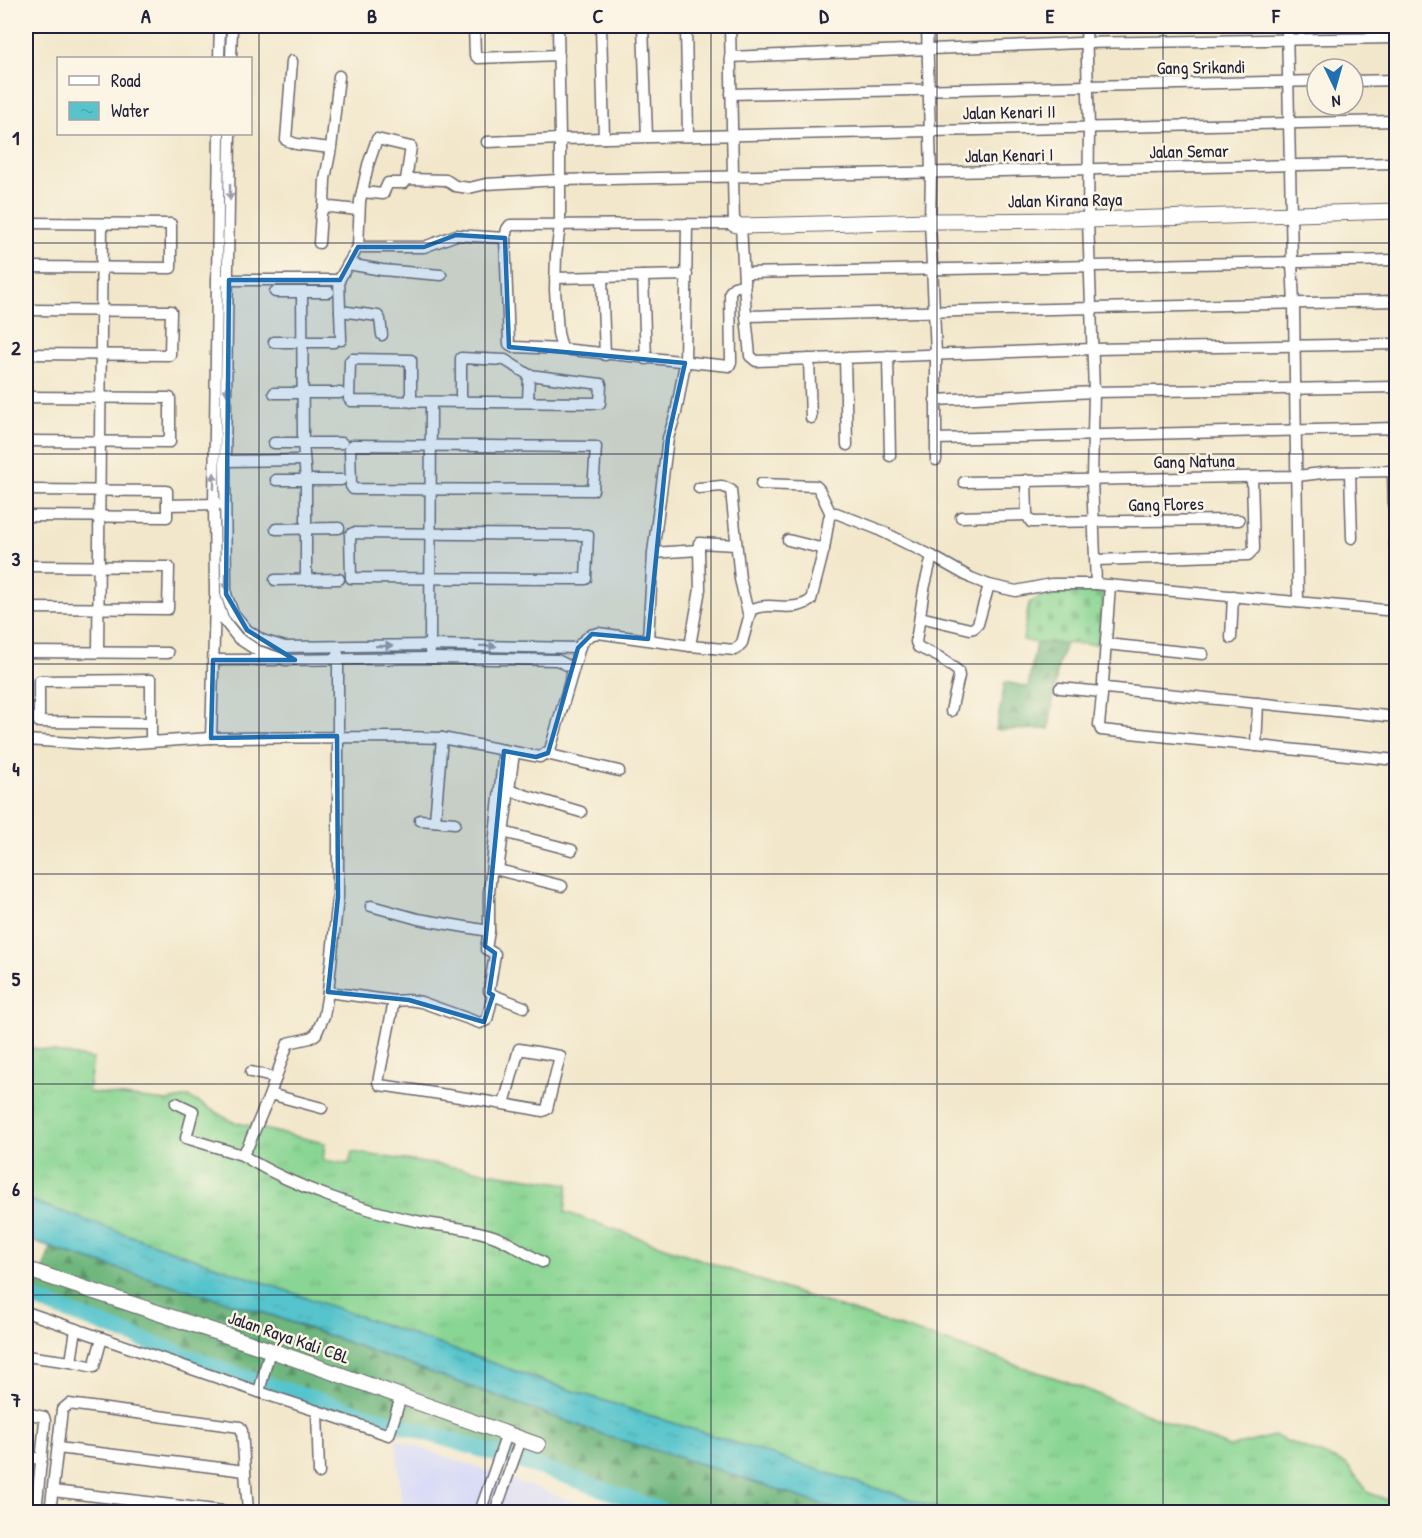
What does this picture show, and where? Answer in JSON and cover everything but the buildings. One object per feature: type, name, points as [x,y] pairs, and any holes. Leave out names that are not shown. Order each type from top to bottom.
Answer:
[{"type":"street","points":[[219,57],[220,26]]},
{"type":"street","points":[[231,57],[232,26]]},
{"type":"street","points":[[474,26],[475,55],[478,58],[559,55]]},
{"type":"street","points":[[558,26],[560,226],[555,278],[558,333],[562,349]]},
{"type":"street","points":[[602,26],[604,138]]},
{"type":"street","points":[[644,26],[647,137]]},
{"type":"street","points":[[686,26],[688,136]]},
{"type":"street","points":[[730,26],[734,177],[750,356],[753,360],[1093,349],[1396,344]]},
{"type":"street","points":[[927,26],[930,221],[936,354],[936,460]]},
{"type":"street","points":[[1086,26],[1089,128],[1088,220],[1094,392],[1092,479],[1096,584]]},
{"type":"street","points":[[1287,26],[1291,124],[1298,602]]},
{"type":"street","points":[[730,57],[928,48],[1396,38]]},
{"type":"street","points":[[292,61],[286,140],[296,144],[330,148]]},
{"type":"street","points":[[319,243],[339,76]]},
{"type":"street","points":[[1365,81],[1396,80]]},
{"type":"street","name":"Gang Srikandi","points":[[731,94],[1305,81]]},
{"type":"street","name":"Jalan Kenari II","points":[[487,142],[1396,122]]},
{"type":"street","points":[[219,135],[225,461],[219,504],[226,594],[233,613],[247,630],[262,640],[285,647],[430,645],[578,648]]},
{"type":"street","points":[[211,738],[219,504],[223,280],[230,135]]},
{"type":"street","points":[[274,342],[338,341],[339,280],[358,247],[358,210],[368,165],[377,139],[411,147],[406,180]]},
{"type":"street","name":"Jalan Semar","points":[[1088,170],[1396,163]]},
{"type":"street","name":"Jalan Kenari I","points":[[931,173],[1088,170]]},
{"type":"street","points":[[362,192],[385,193],[388,183],[404,183],[406,180],[446,180],[454,186],[469,188],[486,184],[559,180],[931,173]]},
{"type":"street","points":[[325,205],[358,210]]},
{"type":"street","name":"Jalan Kirana Raya","points":[[738,225],[1088,220],[1396,211]]},
{"type":"street","points":[[26,224],[171,224],[171,268],[26,267]]},
{"type":"street","points":[[98,652],[102,224]]},
{"type":"street","points":[[648,639],[653,553],[668,438],[676,413],[685,363],[687,224]]},
{"type":"street","points":[[738,225],[510,225],[505,238],[509,344],[514,347],[562,349],[729,366],[731,363],[729,291],[744,279],[932,269],[1396,260]]},
{"type":"street","points":[[358,247],[417,248],[456,236],[505,238]]},
{"type":"street","points":[[348,264],[382,270],[441,275]]},
{"type":"street","points":[[555,278],[687,275]]},
{"type":"street","points":[[644,276],[646,359]]},
{"type":"street","points":[[602,277],[605,355]]},
{"type":"street","points":[[223,280],[339,280]]},
{"type":"street","points":[[275,292],[329,292]]},
{"type":"street","points":[[302,292],[306,580]]},
{"type":"street","points":[[746,316],[1396,301]]},
{"type":"street","points":[[26,310],[171,311],[170,355],[26,354]]},
{"type":"street","points":[[340,311],[378,316],[382,335]]},
{"type":"street","points":[[888,356],[890,456]]},
{"type":"street","points":[[845,357],[847,445]]},
{"type":"street","points":[[411,402],[411,360],[352,359],[350,361],[349,399],[351,401],[411,402],[600,403],[601,384],[529,375],[505,360],[461,358],[461,402]]},
{"type":"street","points":[[809,359],[811,418]]},
{"type":"street","points":[[528,402],[529,375]]},
{"type":"street","points":[[935,400],[1094,392],[1396,387]]},
{"type":"street","points":[[274,393],[340,393]]},
{"type":"street","points":[[26,398],[170,398],[170,442],[26,441]]},
{"type":"street","points":[[430,658],[431,402]]},
{"type":"street","points":[[936,439],[1396,428]]},
{"type":"street","points":[[274,443],[342,443]]},
{"type":"street","points":[[353,445],[431,447],[596,447],[593,490],[353,489],[351,486],[350,448],[353,445]]},
{"type":"street","points":[[225,461],[304,460]]},
{"type":"street","points":[[1395,471],[1395,546]]},
{"type":"street","name":"Gang Natuna","points":[[964,482],[1297,476],[1395,471]]},
{"type":"street","points":[[1350,472],[1352,538]]},
{"type":"street","points":[[1096,560],[1248,555],[1254,549],[1252,477]]},
{"type":"street","points":[[276,480],[341,480]]},
{"type":"street","points":[[961,517],[1027,515],[1026,480]]},
{"type":"street","points":[[748,613],[757,606],[793,607],[811,600],[831,514],[816,486],[761,484]]},
{"type":"street","points":[[546,754],[550,750],[578,648],[590,635],[598,633],[733,650],[742,643],[748,613],[740,579],[731,490],[722,486],[699,488]]},
{"type":"street","points":[[26,490],[167,491],[166,517],[26,516]]},
{"type":"street","points":[[167,505],[219,504]]},
{"type":"street","points":[[831,514],[841,513],[858,520],[933,556],[971,578],[1016,591],[1051,584],[1096,584],[1396,611]]},
{"type":"street","name":"Gang Flores","points":[[1027,515],[1031,522],[1239,520]]},
{"type":"street","points":[[276,529],[339,528]]},
{"type":"street","points":[[352,533],[430,533],[588,535],[586,579],[351,578],[350,535],[352,533]]},
{"type":"street","points":[[788,540],[824,549]]},
{"type":"street","points":[[690,646],[700,589],[699,543],[736,544]]},
{"type":"street","points":[[653,553],[699,550]]},
{"type":"street","points":[[933,556],[924,589],[916,642],[918,647],[951,664],[958,674],[951,711]]},
{"type":"street","points":[[26,566],[169,567],[168,609],[26,608]]},
{"type":"street","points":[[275,580],[339,579]]},
{"type":"street","points":[[920,617],[974,628],[978,624],[989,585]]},
{"type":"street","points":[[1110,585],[1099,725],[1101,730],[1396,760]]},
{"type":"street","points":[[215,596],[223,619],[238,638],[258,651],[285,660]]},
{"type":"street","points":[[1231,638],[1233,596]]},
{"type":"street","points":[[1106,644],[1203,654]]},
{"type":"street","points":[[242,1155],[270,1094],[288,1043],[310,1038],[316,1034],[324,1016],[338,897],[338,647]]},
{"type":"street","points":[[26,652],[168,653]]},
{"type":"street","points":[[213,660],[430,658],[557,660],[573,668]]},
{"type":"street","points":[[151,723],[39,722],[39,681],[151,680],[151,723],[151,741]]},
{"type":"street","points":[[1060,688],[1103,688],[1396,717]]},
{"type":"street","points":[[1256,746],[1258,704]]},
{"type":"street","points":[[26,740],[105,746],[211,738],[337,736],[442,738],[536,757],[546,754],[619,771]]},
{"type":"street","points":[[435,821],[442,738]]},
{"type":"street","points":[[509,751],[508,790],[498,870],[562,886]]},
{"type":"street","points":[[509,751],[489,893],[489,931],[486,949],[495,954],[489,991],[493,995],[524,1007]]},
{"type":"street","points":[[508,790],[581,812]]},
{"type":"street","points":[[420,820],[455,823]]},
{"type":"street","points":[[503,832],[572,850]]},
{"type":"street","points":[[371,906],[418,919],[489,931]]},
{"type":"street","points":[[328,992],[394,1001],[409,999],[480,1023],[487,1020],[493,995]]},
{"type":"street","points":[[394,1001],[378,1082],[380,1085],[456,1095],[504,1104],[546,1110],[560,1056],[519,1049],[504,1104]]},
{"type":"street","points":[[251,1072],[276,1078]]},
{"type":"street","points":[[270,1094],[322,1108]]},
{"type":"street","points":[[176,1103],[193,1111],[186,1138],[242,1155],[266,1171],[352,1204],[421,1222],[462,1228],[494,1236],[542,1262]]},
{"type":"street","name":"Jalan Raya Kali CBL","points":[[26,1269],[270,1350],[538,1445]]},
{"type":"street","points":[[26,1312],[389,1435],[402,1397]]},
{"type":"street","points":[[71,1362],[76,1329]]},
{"type":"street","points":[[26,1356],[94,1367],[102,1338]]},
{"type":"street","points":[[260,1390],[270,1350]]},
{"type":"street","points":[[50,1512],[62,1410],[69,1404],[237,1425],[242,1431],[248,1512]]},
{"type":"street","points":[[316,1411],[319,1473]]},
{"type":"street","points":[[26,1413],[44,1417],[45,1421],[42,1459],[33,1505]]},
{"type":"street","points":[[480,1512],[501,1450],[514,1437]]},
{"type":"street","points":[[495,1512],[516,1455],[514,1437]]},
{"type":"street","points":[[58,1448],[245,1471]]},
{"type":"street","points":[[26,1457],[42,1459]]},
{"type":"street","points":[[53,1491],[231,1512]]},
{"type":"highlighted area","points":[[456,235],[505,238],[509,347],[685,363],[668,438],[648,639],[592,634],[578,648],[548,753],[536,757],[504,751],[485,946],[495,953],[489,993],[493,995],[484,1022],[409,1000],[328,992],[338,897],[337,736],[211,738],[213,660],[295,660],[247,630],[226,594],[229,280],[340,280],[358,247],[424,247]]},
{"type":"shaded area","points":[[396,1439],[591,1507],[590,1512],[402,1512]]},
{"type":"green space","points":[[1090,589],[1104,591],[1098,644],[1036,643],[1023,640],[1029,603],[1052,591]]},
{"type":"green space","points":[[1036,643],[1066,643],[1058,666],[1049,729],[996,730],[1005,682],[1028,687]]},
{"type":"green space","points":[[33,1048],[93,1059],[88,1092],[166,1101],[189,1097],[233,1122],[325,1143],[323,1160],[349,1164],[352,1152],[568,1184],[565,1212],[788,1290],[1068,1382],[1229,1447],[1274,1436],[1346,1464],[1369,1493],[1396,1503],[1396,1512],[949,1512],[546,1382],[26,1199],[26,1049]]},
{"type":"green space","points":[[51,1248],[273,1316],[608,1436],[844,1512],[665,1512],[32,1298]]},
{"type":"water","points":[[26,1199],[546,1382],[949,1512],[844,1512],[608,1436],[274,1316],[51,1248],[26,1239]]},
{"type":"waterway","points":[[26,1296],[246,1378],[551,1471],[666,1512]]}]
